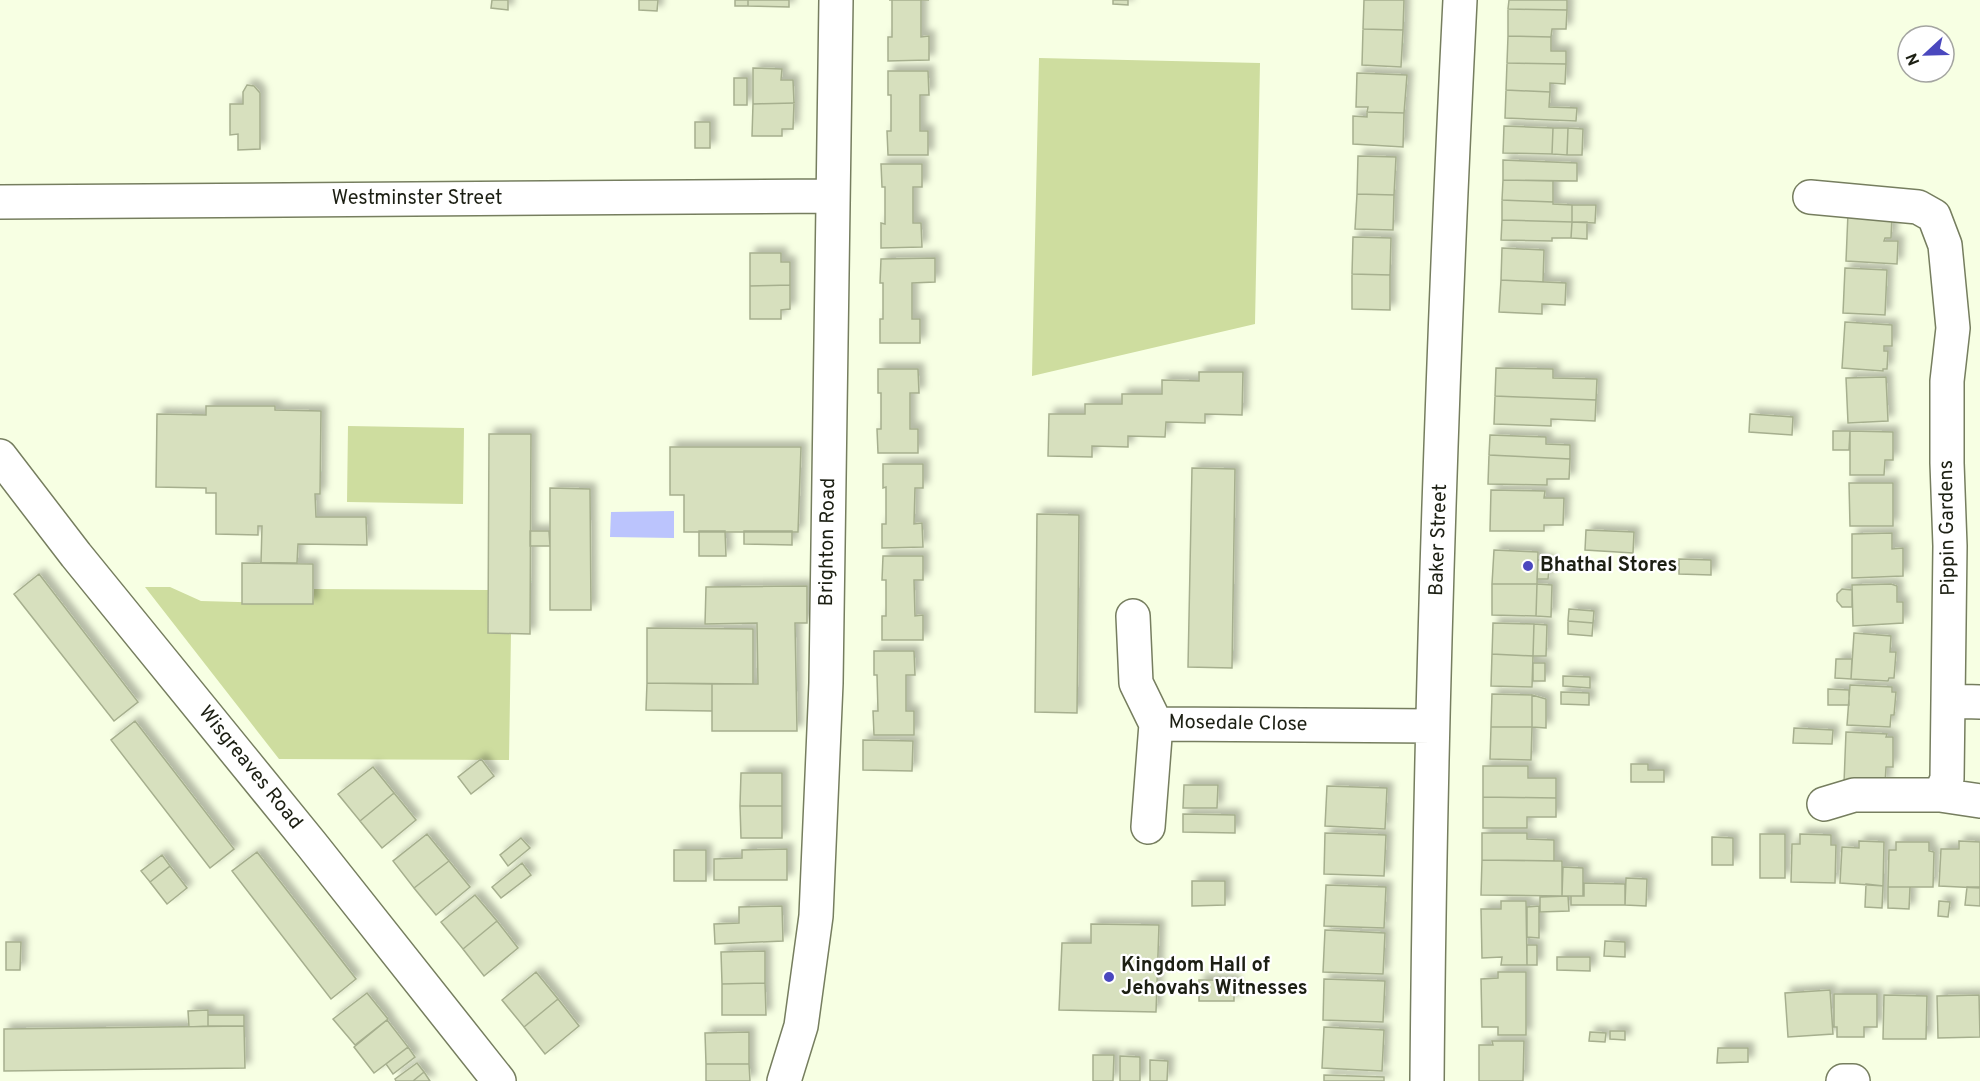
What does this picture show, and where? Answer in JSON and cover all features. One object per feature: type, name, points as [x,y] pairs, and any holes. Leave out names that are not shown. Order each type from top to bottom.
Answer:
[{"type":"street","name":"Brighton Road","points":[[784,1081],[801,1026],[816,916],[826,683],[836,0]]},
{"type":"street","name":"Baker Street","points":[[1427,1081],[1432,726],[1449,218],[1460,0]]},
{"type":"street","name":"Westminster Street","points":[[0,202],[833,196]]},
{"type":"street","name":"Pippin Gardens","points":[[1810,196],[1918,207],[1934,216],[1945,245],[1949,277],[1966,328],[1947,391],[1950,527],[1948,701],[1944,787]]},
{"type":"street","name":"Wisgreaves Road","points":[[0,456],[76,555],[312,845],[499,1081]]},
{"type":"street","name":"Mosedale Close","points":[[1133,616],[1136,683],[1156,723],[1432,726]]},
{"type":"street","points":[[1948,701],[1980,702]]},
{"type":"street","points":[[1148,827],[1156,723]]},
{"type":"street","points":[[1824,804],[1854,795],[1944,787],[1980,801]]},
{"type":"street","points":[[1843,1081],[1853,1081]]},
{"type":"green space","points":[[1039,58],[1260,63],[1255,324],[1032,376]]},
{"type":"green space","points":[[348,426],[464,428],[463,504],[347,502]]},
{"type":"green space","points":[[145,587],[170,587],[201,601],[313,604],[314,589],[488,590],[488,633],[511,633],[509,760],[279,759]]},
{"type":"water","points":[[674,511],[674,538],[610,537],[611,512]]},
{"type":"building","points":[[492,0],[508,0],[508,10],[491,8]]},
{"type":"building","points":[[639,0],[658,0],[657,11],[639,10]]},
{"type":"building","points":[[735,0],[748,0],[748,6],[735,6]]},
{"type":"building","points":[[748,0],[789,0],[789,7],[748,6]]},
{"type":"building","points":[[892,0],[921,0],[921,37],[929,36],[929,60],[888,61],[888,37],[892,37]]},
{"type":"building","points":[[1113,0],[1128,0],[1128,5],[1113,4]]},
{"type":"building","points":[[1364,0],[1404,0],[1403,30],[1363,29]]},
{"type":"building","points":[[1509,0],[1567,0],[1567,10],[1508,9]]},
{"type":"building","points":[[1508,9],[1567,10],[1566,29],[1552,29],[1551,37],[1508,36]]},
{"type":"building","points":[[1363,29],[1403,30],[1401,67],[1362,65]]},
{"type":"building","points":[[1508,36],[1551,37],[1551,51],[1566,51],[1566,64],[1507,63]]},
{"type":"building","points":[[1507,63],[1566,64],[1565,84],[1550,83],[1550,92],[1506,90]]},
{"type":"building","points":[[753,68],[782,69],[781,80],[793,80],[794,103],[753,104]]},
{"type":"building","points":[[888,71],[928,71],[929,95],[920,95],[920,131],[928,131],[928,155],[888,155],[887,131],[891,131],[891,95],[888,95]]},
{"type":"building","points":[[1357,73],[1407,75],[1404,113],[1367,112],[1368,107],[1356,107]]},
{"type":"building","points":[[734,78],[747,78],[747,105],[734,105]]},
{"type":"building","points":[[247,85],[254,86],[260,93],[260,149],[238,150],[238,134],[230,135],[230,104],[243,104],[243,92]]},
{"type":"building","points":[[1506,90],[1550,92],[1549,107],[1577,108],[1576,121],[1505,118]]},
{"type":"building","points":[[794,103],[793,129],[782,129],[782,136],[752,136],[753,104]]},
{"type":"building","points":[[1367,112],[1404,113],[1403,147],[1353,144],[1353,116],[1367,117]]},
{"type":"building","points":[[695,122],[710,122],[710,148],[695,148]]},
{"type":"building","points":[[1504,126],[1553,128],[1552,154],[1503,153]]},
{"type":"building","points":[[1553,128],[1568,128],[1567,155],[1552,154]]},
{"type":"building","points":[[1568,128],[1583,129],[1582,155],[1567,155]]},
{"type":"building","points":[[1358,156],[1396,157],[1394,195],[1357,194]]},
{"type":"building","points":[[1503,160],[1577,163],[1577,181],[1503,180]]},
{"type":"building","points":[[881,164],[922,164],[922,187],[913,187],[913,223],[921,223],[922,247],[881,248],[881,223],[885,224],[885,187],[882,187]]},
{"type":"building","points":[[1503,180],[1553,181],[1553,202],[1502,200]]},
{"type":"building","points":[[1357,194],[1394,195],[1393,230],[1355,229]]},
{"type":"building","points":[[1502,200],[1572,205],[1572,222],[1502,220]]},
{"type":"building","points":[[1572,205],[1596,205],[1595,223],[1572,222]]},
{"type":"building","points":[[1848,213],[1892,216],[1891,238],[1885,238],[1884,241],[1898,241],[1897,264],[1846,261]]},
{"type":"building","points":[[1502,220],[1572,222],[1571,238],[1552,238],[1552,241],[1501,240]]},
{"type":"building","points":[[1572,222],[1587,222],[1587,239],[1571,238]]},
{"type":"building","points":[[1353,237],[1391,238],[1390,275],[1352,274]]},
{"type":"building","points":[[1502,248],[1544,250],[1543,282],[1501,280]]},
{"type":"building","points":[[750,253],[781,253],[781,262],[790,262],[790,285],[750,286]]},
{"type":"building","points":[[935,258],[935,282],[912,283],[912,319],[920,319],[920,343],[880,343],[880,319],[883,319],[881,259]]},
{"type":"building","points":[[1845,268],[1887,270],[1885,315],[1843,313]]},
{"type":"building","points":[[1352,274],[1390,275],[1390,310],[1352,309]]},
{"type":"building","points":[[1501,280],[1566,283],[1565,305],[1542,304],[1542,314],[1499,312]]},
{"type":"building","points":[[790,285],[790,309],[781,310],[781,319],[750,319],[750,286]]},
{"type":"building","points":[[1845,322],[1892,325],[1892,346],[1884,346],[1884,351],[1888,351],[1887,369],[1883,371],[1842,368]]},
{"type":"building","points":[[1496,368],[1553,369],[1553,378],[1597,379],[1596,400],[1495,396]]},
{"type":"building","points":[[878,369],[918,369],[919,393],[910,393],[910,429],[918,429],[918,453],[878,453],[877,429],[881,429],[881,393],[878,393]]},
{"type":"building","points":[[1199,372],[1243,372],[1242,415],[1205,414],[1205,423],[1166,422],[1165,437],[1128,436],[1128,447],[1092,446],[1092,457],[1048,456],[1049,414],[1085,414],[1085,404],[1122,404],[1122,394],[1162,394],[1162,380],[1199,381]]},
{"type":"building","points":[[1886,377],[1888,421],[1848,423],[1846,378]]},
{"type":"building","points":[[1495,396],[1596,400],[1595,421],[1551,419],[1551,426],[1494,424]]},
{"type":"building","points":[[206,406],[275,406],[275,410],[321,411],[320,494],[315,494],[316,517],[366,517],[367,545],[298,544],[297,563],[261,563],[262,526],[258,526],[258,535],[216,534],[216,493],[206,493],[206,488],[156,487],[157,414],[206,415]]},
{"type":"building","points":[[1750,414],[1793,417],[1792,435],[1749,432]]},
{"type":"building","points":[[1833,431],[1850,431],[1849,450],[1833,450]]},
{"type":"building","points":[[1850,431],[1893,432],[1893,460],[1885,460],[1884,475],[1850,475]]},
{"type":"building","points":[[489,434],[531,434],[530,634],[488,633]]},
{"type":"building","points":[[1490,435],[1546,437],[1546,444],[1570,445],[1570,459],[1489,455]]},
{"type":"building","points":[[670,447],[801,447],[798,532],[684,532],[684,495],[670,495]]},
{"type":"building","points":[[1489,455],[1570,459],[1569,479],[1547,479],[1547,485],[1488,484]]},
{"type":"building","points":[[883,464],[923,464],[923,488],[915,488],[914,524],[922,523],[923,547],[882,548],[882,524],[886,524],[886,487],[883,488]]},
{"type":"building","points":[[1192,468],[1235,469],[1232,668],[1188,667]]},
{"type":"building","points":[[1849,483],[1893,483],[1893,526],[1850,526]]},
{"type":"building","points":[[550,488],[590,489],[591,610],[550,610]]},
{"type":"building","points":[[1491,490],[1545,491],[1544,498],[1564,498],[1563,525],[1544,525],[1544,531],[1490,531]]},
{"type":"building","points":[[1037,514],[1079,515],[1077,713],[1035,712]]},
{"type":"building","points":[[1586,530],[1634,532],[1633,553],[1585,550]]},
{"type":"building","points":[[530,531],[549,531],[550,546],[530,546]]},
{"type":"building","points":[[699,531],[725,531],[726,556],[699,556]]},
{"type":"building","points":[[744,531],[792,531],[792,545],[744,544]]},
{"type":"building","points":[[1892,533],[1892,549],[1903,548],[1903,576],[1852,578],[1852,534]]},
{"type":"building","points":[[1494,550],[1538,552],[1537,584],[1492,584]]},
{"type":"building","points":[[883,556],[923,556],[923,580],[914,580],[915,616],[923,615],[923,640],[882,640],[882,616],[886,616],[886,580],[882,580]]},
{"type":"building","points":[[1679,559],[1711,560],[1711,575],[1679,574]]},
{"type":"building","points":[[1538,560],[1550,560],[1548,579],[1537,579]]},
{"type":"building","points":[[242,563],[313,564],[313,604],[242,604]]},
{"type":"building","points":[[39,574],[138,702],[114,721],[14,594]]},
{"type":"building","points":[[1492,584],[1537,584],[1536,616],[1492,615]]},
{"type":"building","points":[[1537,584],[1552,585],[1551,617],[1536,616]]},
{"type":"building","points":[[1891,584],[1897,586],[1897,602],[1903,602],[1903,623],[1853,626],[1852,585]]},
{"type":"building","points":[[807,586],[807,623],[795,623],[797,731],[712,731],[712,684],[758,684],[757,623],[705,624],[706,587]]},
{"type":"building","points":[[1842,589],[1852,590],[1852,607],[1842,607],[1837,601],[1837,594]]},
{"type":"building","points":[[1569,609],[1594,611],[1593,623],[1568,621]]},
{"type":"building","points":[[1568,621],[1593,623],[1592,636],[1568,634]]},
{"type":"building","points":[[1493,623],[1534,624],[1533,656],[1492,654]]},
{"type":"building","points":[[1534,624],[1547,625],[1546,656],[1533,656]]},
{"type":"building","points":[[647,628],[753,629],[753,684],[647,683]]},
{"type":"building","points":[[1854,633],[1891,636],[1890,652],[1896,652],[1894,678],[1889,678],[1888,681],[1851,679]]},
{"type":"building","points":[[874,651],[914,651],[915,675],[906,675],[906,711],[914,711],[914,735],[874,735],[873,711],[878,711]]},
{"type":"building","points":[[1492,654],[1533,656],[1532,687],[1491,686]]},
{"type":"building","points":[[1836,659],[1852,659],[1851,679],[1835,678]]},
{"type":"building","points":[[1533,663],[1545,663],[1545,681],[1533,681]]},
{"type":"building","points":[[1563,676],[1590,677],[1590,688],[1563,686]]},
{"type":"building","points":[[647,683],[712,684],[712,711],[646,710]]},
{"type":"building","points":[[1850,685],[1892,687],[1892,692],[1896,692],[1894,715],[1891,715],[1890,727],[1847,725]]},
{"type":"building","points":[[1828,689],[1849,690],[1849,705],[1828,705]]},
{"type":"building","points":[[1561,692],[1589,693],[1589,705],[1561,704]]},
{"type":"building","points":[[1492,694],[1532,695],[1532,727],[1491,727]]},
{"type":"building","points":[[1532,695],[1546,699],[1546,728],[1532,727]]},
{"type":"building","points":[[135,721],[234,849],[210,868],[111,740]]},
{"type":"building","points":[[1491,727],[1532,727],[1531,760],[1490,759]]},
{"type":"building","points":[[1794,728],[1833,730],[1832,744],[1793,743]]},
{"type":"building","points":[[1846,732],[1887,734],[1886,737],[1893,737],[1893,767],[1886,767],[1885,784],[1844,783]]},
{"type":"building","points":[[863,740],[913,741],[912,771],[863,770]]},
{"type":"building","points":[[481,759],[494,776],[471,794],[458,777]]},
{"type":"building","points":[[1631,764],[1648,764],[1648,770],[1664,770],[1664,782],[1631,782]]},
{"type":"building","points":[[1483,766],[1528,766],[1528,778],[1556,778],[1556,798],[1483,797]]},
{"type":"building","points":[[373,767],[394,793],[360,821],[338,794]]},
{"type":"building","points":[[741,773],[782,773],[782,806],[740,806]]},
{"type":"building","points":[[1184,785],[1218,785],[1217,808],[1183,808]]},
{"type":"building","points":[[1327,786],[1387,788],[1385,829],[1325,826]]},
{"type":"building","points":[[394,793],[416,820],[382,848],[360,821]]},
{"type":"building","points":[[1483,797],[1556,798],[1556,817],[1527,817],[1527,828],[1483,828]]},
{"type":"building","points":[[740,806],[782,806],[782,838],[741,838]]},
{"type":"building","points":[[1183,814],[1235,815],[1235,833],[1183,832]]},
{"type":"building","points":[[1325,833],[1386,835],[1384,876],[1324,874]]},
{"type":"building","points":[[1482,833],[1527,833],[1527,839],[1554,840],[1554,861],[1482,860]]},
{"type":"building","points":[[427,834],[449,861],[414,888],[393,861]]},
{"type":"building","points":[[1760,834],[1785,834],[1785,878],[1760,878]]},
{"type":"building","points":[[1800,834],[1831,835],[1831,845],[1836,845],[1835,883],[1791,882],[1792,844],[1800,844]]},
{"type":"building","points":[[1712,837],[1733,838],[1733,865],[1712,865]]},
{"type":"building","points":[[521,838],[530,848],[508,866],[500,855]]},
{"type":"building","points":[[1859,841],[1884,842],[1883,886],[1840,883],[1842,847],[1859,848]]},
{"type":"building","points":[[1959,841],[1980,842],[1980,888],[1939,886],[1941,849],[1959,849]]},
{"type":"building","points":[[1896,842],[1929,842],[1929,851],[1934,852],[1933,887],[1888,887],[1889,850],[1896,850]]},
{"type":"building","points":[[787,849],[787,880],[714,880],[714,859],[742,858],[742,850]]},
{"type":"building","points":[[674,850],[706,850],[706,881],[674,881]]},
{"type":"building","points":[[257,852],[356,979],[331,999],[232,871]]},
{"type":"building","points":[[162,855],[170,866],[150,882],[141,871]]},
{"type":"building","points":[[1482,860],[1562,861],[1562,896],[1481,895]]},
{"type":"building","points":[[449,861],[470,887],[436,915],[414,888]]},
{"type":"building","points":[[522,863],[531,875],[501,898],[492,887]]},
{"type":"building","points":[[170,866],[187,888],[167,904],[150,882]]},
{"type":"building","points":[[1563,867],[1583,868],[1583,896],[1562,896]]},
{"type":"building","points":[[1626,878],[1647,879],[1646,906],[1625,905]]},
{"type":"building","points":[[1192,881],[1225,881],[1225,905],[1192,906]]},
{"type":"building","points":[[1584,883],[1625,884],[1625,905],[1571,905],[1571,896],[1584,896]]},
{"type":"building","points":[[1866,884],[1883,886],[1882,908],[1865,907]]},
{"type":"building","points":[[1326,885],[1386,887],[1384,928],[1324,926]]},
{"type":"building","points":[[1888,887],[1910,887],[1909,909],[1888,908]]},
{"type":"building","points":[[1967,887],[1980,887],[1980,906],[1965,905]]},
{"type":"building","points":[[475,895],[497,921],[463,949],[441,922]]},
{"type":"building","points":[[1568,896],[1569,911],[1540,912],[1540,897]]},
{"type":"building","points":[[1501,901],[1526,901],[1527,965],[1501,965],[1502,957],[1482,958],[1481,909],[1501,909]]},
{"type":"building","points":[[1939,901],[1950,902],[1948,917],[1938,916]]},
{"type":"building","points":[[782,906],[783,941],[715,944],[714,924],[739,923],[739,907]]},
{"type":"building","points":[[1539,906],[1539,938],[1527,937],[1527,907]]},
{"type":"building","points":[[497,921],[518,948],[484,976],[463,949]]},
{"type":"building","name":"Kingdom Hall of Jehovahs Witnesses","points":[[1091,924],[1159,925],[1156,1012],[1059,1010],[1062,943],[1091,943]]},
{"type":"building","points":[[1325,930],[1385,933],[1383,974],[1323,972]]},
{"type":"building","points":[[1605,941],[1625,942],[1625,957],[1604,956]]},
{"type":"building","points":[[6,942],[21,942],[20,970],[6,970]]},
{"type":"building","points":[[1527,945],[1537,945],[1537,965],[1527,965]]},
{"type":"building","points":[[765,951],[765,983],[722,984],[721,952]]},
{"type":"building","points":[[1557,957],[1590,957],[1590,971],[1557,970]]},
{"type":"building","points":[[536,972],[558,999],[524,1027],[502,1000]]},
{"type":"building","points":[[1498,972],[1526,972],[1526,1035],[1498,1035],[1498,1027],[1482,1027],[1481,979],[1498,978]]},
{"type":"building","points":[[1324,979],[1385,981],[1383,1022],[1323,1020]]},
{"type":"building","points":[[1199,980],[1234,980],[1234,1001],[1199,1001]]},
{"type":"building","points":[[765,983],[766,1015],[722,1015],[722,984]]},
{"type":"building","points":[[1830,990],[1833,1034],[1788,1037],[1785,993]]},
{"type":"building","points":[[367,993],[388,1019],[355,1045],[333,1019]]},
{"type":"building","points":[[1834,994],[1877,994],[1877,1027],[1864,1027],[1864,1037],[1837,1037],[1837,1027],[1834,1027]]},
{"type":"building","points":[[1884,995],[1927,996],[1926,1039],[1883,1039]]},
{"type":"building","points":[[1979,995],[1980,1037],[1938,1038],[1937,996]]},
{"type":"building","points":[[558,999],[579,1026],[545,1054],[524,1027]]},
{"type":"building","points":[[208,1010],[208,1026],[189,1027],[188,1011]]},
{"type":"building","points":[[208,1015],[244,1015],[244,1026],[208,1026]]},
{"type":"building","points":[[387,1020],[408,1047],[374,1073],[354,1047]]},
{"type":"building","points":[[244,1026],[245,1068],[4,1071],[4,1029]]},
{"type":"building","points":[[1324,1027],[1384,1030],[1382,1071],[1322,1068]]},
{"type":"building","points":[[1610,1031],[1625,1031],[1625,1040],[1610,1039]]},
{"type":"building","points":[[749,1032],[749,1064],[706,1064],[705,1033]]},
{"type":"building","points":[[1590,1032],[1606,1033],[1605,1042],[1589,1041]]},
{"type":"building","points":[[1492,1041],[1524,1041],[1523,1081],[1479,1081],[1479,1045],[1493,1045]]},
{"type":"building","points":[[408,1047],[415,1057],[393,1074],[386,1064]]},
{"type":"building","points":[[1718,1048],[1748,1048],[1748,1062],[1717,1063]]},
{"type":"building","points":[[1093,1055],[1114,1055],[1113,1081],[1093,1081]]},
{"type":"building","points":[[1120,1056],[1140,1057],[1140,1081],[1120,1081]]},
{"type":"building","points":[[1150,1060],[1168,1061],[1167,1081],[1150,1081]]},
{"type":"building","points":[[417,1063],[424,1072],[413,1081],[396,1081],[395,1079]]},
{"type":"building","points":[[706,1064],[749,1064],[750,1081],[706,1081]]},
{"type":"building","points":[[424,1072],[430,1081],[413,1081]]},
{"type":"building","points":[[1324,1075],[1384,1077],[1384,1081],[1324,1081]]},
{"type":"place","name":"Bhathal Stores","points":[[1528,566]]},
{"type":"place","name":"Kingdom Hall of Jehovahs Witnesses","points":[[1109,977]]}]
